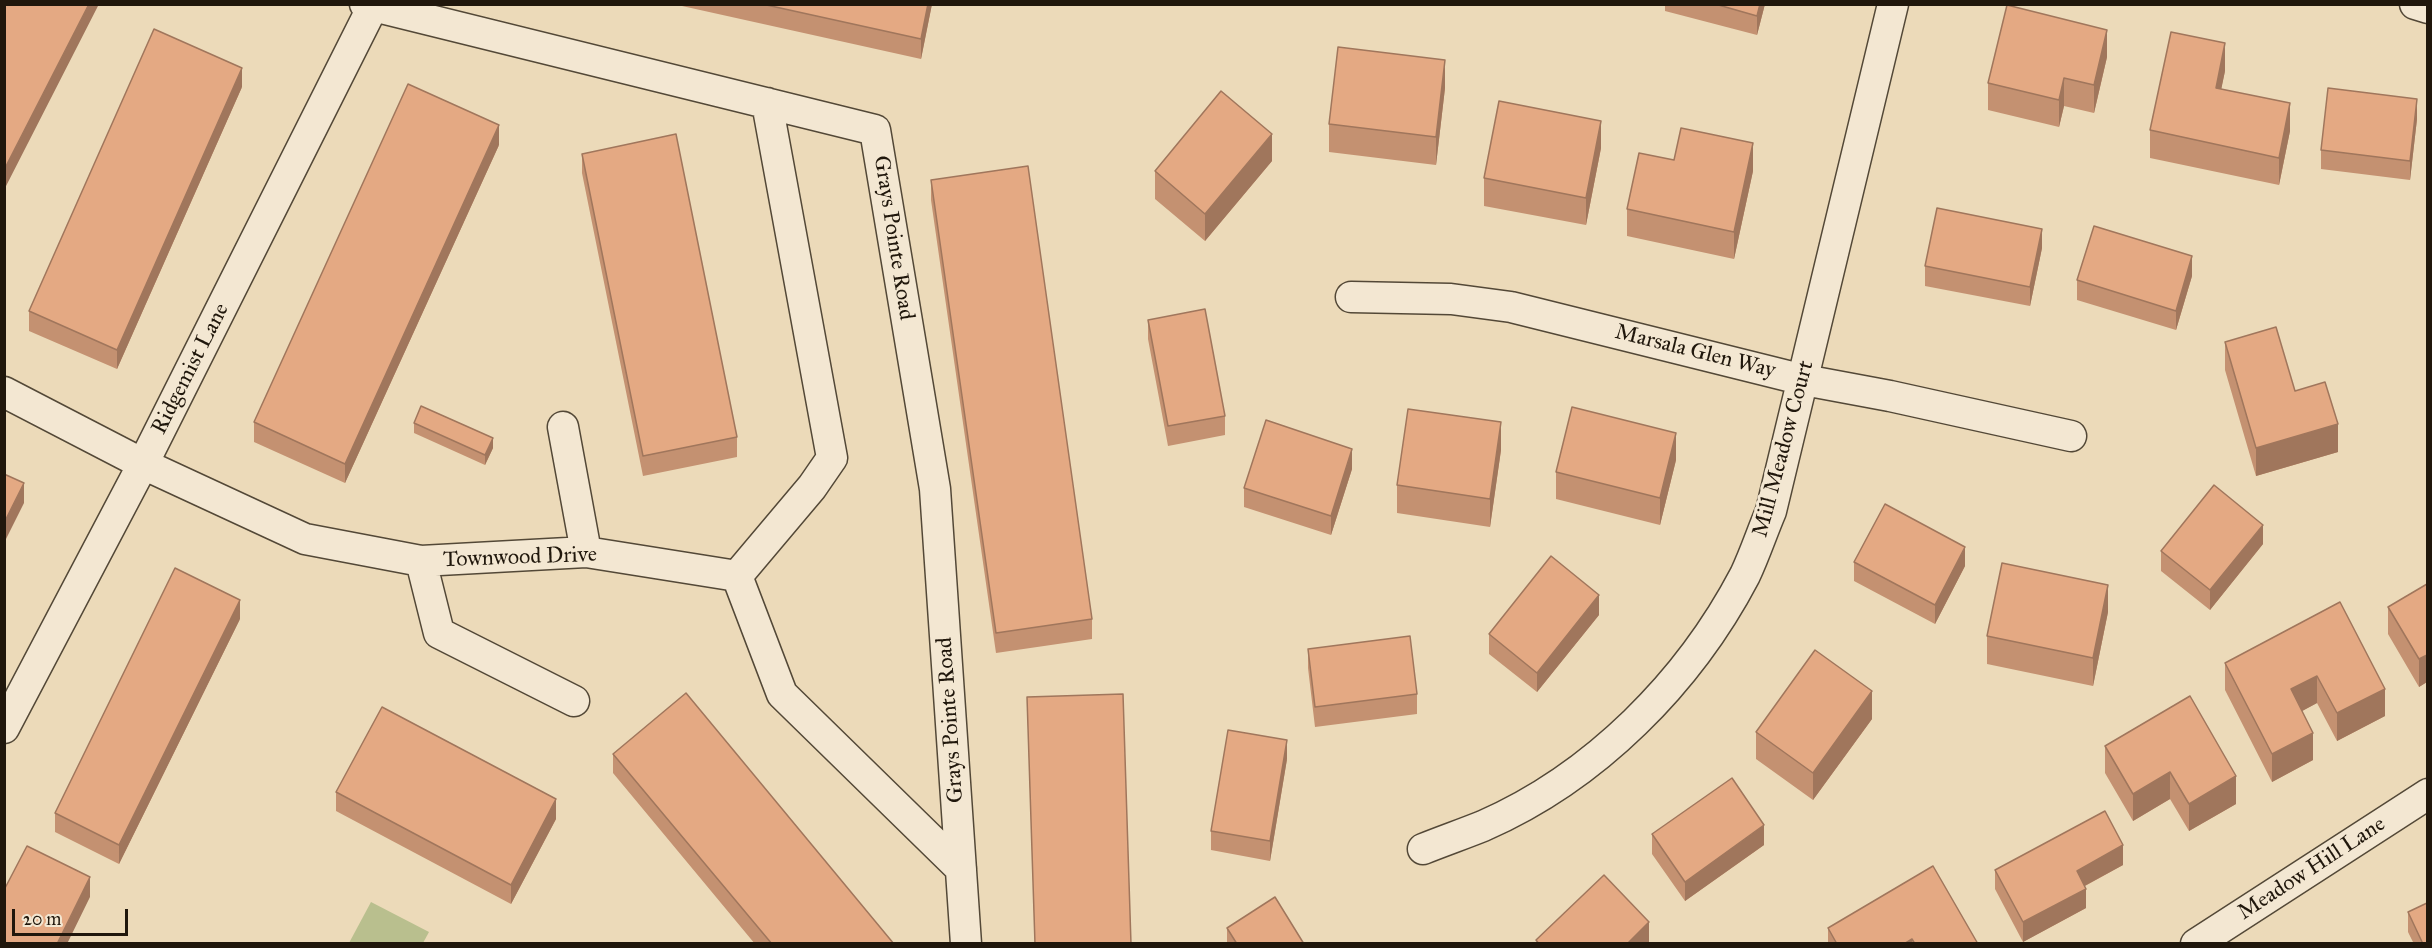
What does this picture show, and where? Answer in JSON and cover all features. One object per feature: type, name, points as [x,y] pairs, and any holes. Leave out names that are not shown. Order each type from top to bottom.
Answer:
[{"type":"street","name":"Mill Meadow Court","points":[[1423,849],[1484,825],[1540,795],[1597,756],[1648,710],[1693,658],[1746,572],[1767,521],[1804,380],[1893,4]]},
{"type":"street","points":[[2415,4],[2427,8]]},
{"type":"street","name":"Grays Pointe Road","points":[[369,5],[875,129],[935,489],[966,944]]},
{"type":"street","name":"Ridgemist Lane","points":[[4,728],[143,464],[369,5]]},
{"type":"street","points":[[766,103],[832,458],[812,488],[737,576],[782,694],[961,869]]},
{"type":"street","name":"Marsala Glen Way","points":[[1351,297],[1451,299],[1511,307],[1804,380],[1890,396],[2071,436]]},
{"type":"street","name":"Townwood Drive","points":[[4,393],[143,464],[305,539],[420,561],[586,552],[737,576]]},
{"type":"street","points":[[563,427],[586,552]]},
{"type":"street","points":[[420,561],[439,633],[574,701]]},
{"type":"street","name":"Meadow Hill Lane","points":[[2196,944],[2427,794]]},
{"type":"green space","points":[[371,902],[429,932],[423,943],[349,943]]},
{"type":"building","points":[[4,4],[89,4],[4,170]]},
{"type":"building","points":[[762,4],[928,4],[921,39]]},
{"type":"building","points":[[1715,4],[1760,4],[1757,16]]},
{"type":"building","points":[[2007,5],[2107,30],[2094,85],[2064,78],[2059,100],[1988,83]]},
{"type":"building","points":[[154,29],[242,68],[117,350],[29,311]]},
{"type":"building","points":[[2171,32],[2225,43],[2216,88],[2290,103],[2279,158],[2150,130]]},
{"type":"building","points":[[1338,47],[1445,60],[1436,137],[1329,124]]},
{"type":"building","points":[[408,84],[499,125],[345,464],[254,422]]},
{"type":"building","points":[[2328,88],[2417,99],[2410,161],[2321,150]]},
{"type":"building","points":[[1221,91],[1272,134],[1205,214],[1155,171]]},
{"type":"building","points":[[1499,101],[1601,121],[1586,198],[1484,178]]},
{"type":"building","points":[[1681,128],[1753,143],[1734,232],[1627,209],[1639,153],[1674,160]]},
{"type":"building","points":[[676,134],[737,437],[643,456],[582,154]]},
{"type":"building","points":[[1028,166],[1092,619],[996,633],[931,180]]},
{"type":"building","points":[[1937,208],[2042,229],[2030,287],[1925,266]]},
{"type":"building","points":[[2094,226],[2192,256],[2176,311],[2077,280]]},
{"type":"building","points":[[1205,309],[1225,416],[1168,426],[1148,320]]},
{"type":"building","points":[[2276,327],[2295,391],[2325,382],[2338,424],[2256,448],[2225,342]]},
{"type":"building","points":[[421,406],[493,438],[485,455],[414,423]]},
{"type":"building","points":[[1572,407],[1676,433],[1660,498],[1556,472]]},
{"type":"building","points":[[1408,409],[1501,422],[1490,499],[1397,485]]},
{"type":"building","points":[[1266,420],[1352,449],[1331,516],[1244,488]]},
{"type":"building","points":[[4,474],[24,483],[4,523]]},
{"type":"building","points":[[2214,485],[2263,525],[2210,590],[2161,551]]},
{"type":"building","points":[[1885,504],[1965,547],[1935,605],[1854,562]]},
{"type":"building","points":[[1551,556],[1599,595],[1537,673],[1489,634]]},
{"type":"building","points":[[2002,563],[2108,585],[2093,658],[1987,636]]},
{"type":"building","points":[[175,568],[240,600],[119,845],[55,813]]},
{"type":"building","points":[[2427,584],[2427,655],[2419,659],[2388,607]]},
{"type":"building","points":[[2340,602],[2385,689],[2337,713],[2317,676],[2291,689],[2313,733],[2272,754],[2225,663]]},
{"type":"building","points":[[1410,636],[1417,694],[1315,707],[1308,649]]},
{"type":"building","points":[[1815,650],[1872,691],[1813,773],[1756,732]]},
{"type":"building","points":[[686,693],[894,944],[772,944],[613,754]]},
{"type":"building","points":[[1123,694],[1131,944],[1035,944],[1027,697]]},
{"type":"building","points":[[2190,696],[2236,776],[2189,804],[2170,772],[2133,794],[2105,746]]},
{"type":"building","points":[[382,707],[556,799],[511,885],[336,792]]},
{"type":"building","points":[[1228,730],[1287,740],[1270,841],[1211,831]]},
{"type":"building","points":[[1732,778],[1764,825],[1685,882],[1652,834]]},
{"type":"building","points":[[2105,811],[2123,845],[2077,871],[2086,889],[2023,922],[1995,870]]},
{"type":"building","points":[[27,846],[90,877],[57,944],[4,944],[4,890]]},
{"type":"building","points":[[1933,866],[1978,944],[1915,944],[1912,939],[1904,944],[1837,944],[1828,928]]},
{"type":"building","points":[[1604,875],[1649,922],[1627,944],[1539,944],[1536,940]]},
{"type":"building","points":[[1275,897],[1304,944],[1237,944],[1227,928]]},
{"type":"building","points":[[2427,903],[2427,944],[2423,944],[2408,912]]}]
